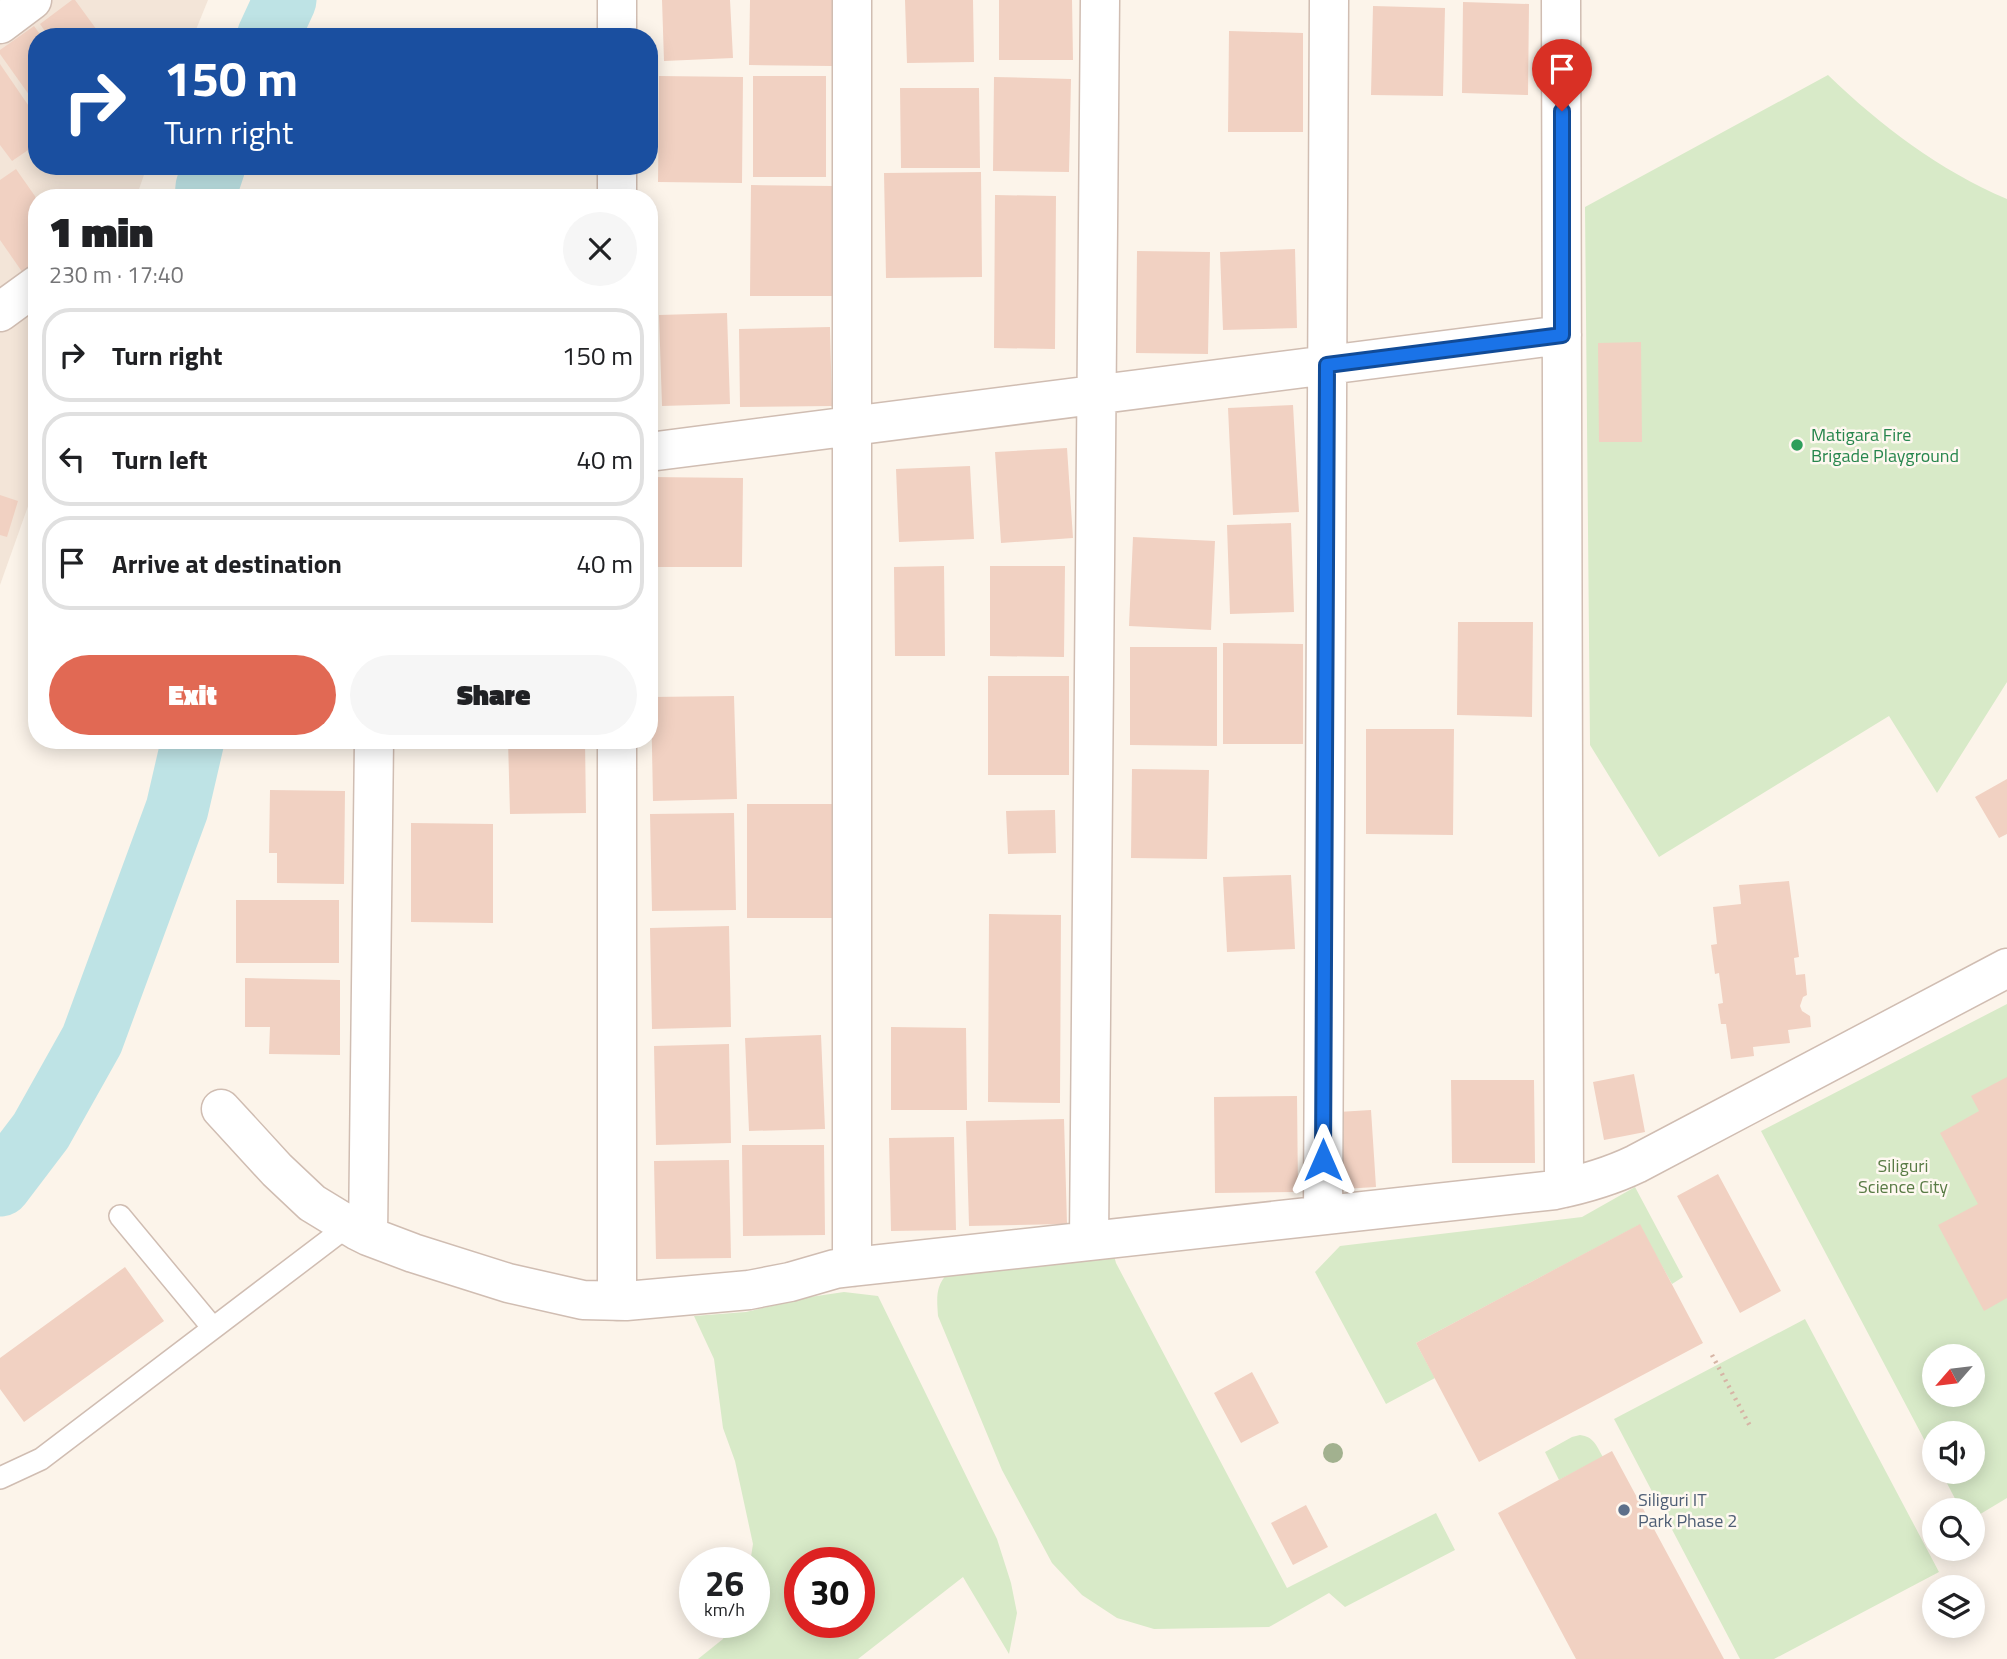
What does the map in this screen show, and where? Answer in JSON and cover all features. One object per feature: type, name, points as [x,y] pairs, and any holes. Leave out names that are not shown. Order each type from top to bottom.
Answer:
[{"type":"street","points":[[0,24],[32,0]]},
{"type":"street","points":[[617,0],[617,28]]},
{"type":"street","points":[[852,0],[852,1267]]},
{"type":"street","points":[[1089,1241],[1100,0]]},
{"type":"street","points":[[1323,1215],[1329,0]]},
{"type":"street","points":[[1562,0],[1564,1188]]},
{"type":"street","points":[[0,312],[28,292]]},
{"type":"street","points":[[658,451],[1562,335]]},
{"type":"street","points":[[358,1231],[374,749]]},
{"type":"street","points":[[617,749],[617,1301]]},
{"type":"street","points":[[221,1109],[277,1170],[312,1203],[358,1231],[413,1253],[509,1283],[583,1300],[617,1301],[749,1290],[835,1269],[1564,1188],[1615,1174],[2007,968]]},
{"type":"lane","points":[[120,1216],[213,1328]]},
{"type":"lane","points":[[2,1474],[41,1459],[213,1328],[358,1231]]},
{"type":"path","points":[[1712,1355],[1751,1428]]},
{"type":"shaded area","points":[[0,0],[208,0],[197,28],[28,28],[28,175],[144,175],[139,189],[28,189],[28,506],[0,585]]},
{"type":"green space","name":"Matigara Fire Brigade Playground","points":[[1828,75],[1869,112],[1912,145],[1958,175],[2007,199],[2007,682],[1937,793],[1889,716],[1659,857],[1590,745],[1585,207]]},
{"type":"green space","name":"Siliguri Science City","points":[[2007,1004],[2007,1498],[1985,1511],[1985,1498],[1955,1498],[1947,1484],[1985,1484],[1985,1421],[1922,1421],[1922,1435],[1761,1131]]},
{"type":"green space","points":[[1635,1187],[1683,1277],[1672,1284],[1639,1225],[1416,1343],[1435,1378],[1386,1404],[1315,1272],[1340,1246],[1582,1217]]},
{"type":"green space","points":[[1113,1252],[1116,1263],[1287,1588],[1436,1513],[1455,1550],[1345,1607],[1329,1593],[1269,1627],[1154,1629],[1117,1618],[1082,1595],[1052,1563],[1002,1470],[938,1316],[938,1294],[940,1284],[947,1274]]},
{"type":"green space","points":[[844,1292],[878,1296],[997,1539],[1017,1613],[1009,1654],[963,1577],[858,1659],[698,1659],[723,1638],[770,1638],[770,1547],[753,1547],[735,1461],[723,1428],[714,1359],[694,1316],[746,1312]]},
{"type":"green space","points":[[1805,1319],[1922,1540],[1922,1561],[1933,1561],[1939,1572],[1922,1575],[1922,1581],[1774,1659],[1740,1659],[1614,1419]]},
{"type":"green space","points":[[1580,1435],[1592,1440],[1603,1457],[1559,1480],[1545,1452]]},
{"type":"building","points":[[75,0],[95,28],[43,28],[40,24]]},
{"type":"building","points":[[662,0],[730,0],[733,58],[664,61]]},
{"type":"building","points":[[750,0],[833,0],[832,66],[749,65]]},
{"type":"building","points":[[905,0],[973,0],[974,62],[907,63]]},
{"type":"building","points":[[999,0],[1072,0],[1073,60],[999,60]]},
{"type":"building","points":[[1463,2],[1529,4],[1528,95],[1462,93]]},
{"type":"building","points":[[1373,6],[1445,8],[1443,96],[1371,95]]},
{"type":"building","points":[[28,30],[28,93],[0,54],[0,50]]},
{"type":"building","points":[[1229,31],[1303,33],[1303,132],[1228,132]]},
{"type":"building","points":[[0,64],[28,105],[28,150],[12,161],[0,145]]},
{"type":"building","points":[[659,76],[743,77],[742,183],[658,182]]},
{"type":"building","points":[[753,76],[826,76],[826,177],[753,177]]},
{"type":"building","points":[[994,77],[1071,79],[1069,172],[993,171]]},
{"type":"building","points":[[900,88],[979,88],[980,168],[901,168]]},
{"type":"building","points":[[16,169],[30,189],[28,274],[25,276],[0,240],[0,180]]},
{"type":"building","points":[[981,172],[982,277],[886,278],[884,173]]},
{"type":"building","points":[[751,185],[834,186],[833,296],[750,296]]},
{"type":"building","points":[[995,195],[1056,196],[1055,349],[994,348]]},
{"type":"building","points":[[1295,249],[1297,328],[1223,330],[1220,252]]},
{"type":"building","points":[[1137,251],[1210,252],[1208,354],[1136,353]]},
{"type":"building","points":[[727,313],[730,404],[662,406],[659,315]]},
{"type":"building","points":[[830,327],[832,406],[740,407],[739,329]]},
{"type":"building","points":[[1641,342],[1642,442],[1599,442],[1598,343]]},
{"type":"building","points":[[1293,405],[1299,512],[1233,515],[1228,408]]},
{"type":"building","points":[[1067,448],[1073,538],[1001,543],[995,452]]},
{"type":"building","points":[[970,466],[974,539],[899,542],[896,469]]},
{"type":"building","points":[[658,477],[743,478],[742,567],[658,567]]},
{"type":"building","points":[[0,495],[18,501],[7,537],[0,535]]},
{"type":"building","points":[[1291,523],[1294,612],[1230,614],[1227,525]]},
{"type":"building","points":[[1133,537],[1215,541],[1211,630],[1129,626]]},
{"type":"building","points":[[944,566],[945,656],[895,656],[894,567]]},
{"type":"building","points":[[990,566],[1065,566],[1064,657],[990,656]]},
{"type":"building","points":[[1458,622],[1533,622],[1532,717],[1457,715]]},
{"type":"building","points":[[1223,643],[1303,644],[1303,744],[1223,744]]},
{"type":"building","points":[[1130,647],[1217,647],[1217,746],[1130,745]]},
{"type":"building","points":[[988,676],[1069,676],[1069,775],[988,775]]},
{"type":"building","points":[[734,696],[737,799],[653,801],[652,749],[658,749],[658,697]]},
{"type":"building","points":[[1366,729],[1454,729],[1453,835],[1366,834]]},
{"type":"building","points":[[508,749],[585,749],[586,813],[510,814]]},
{"type":"building","points":[[1132,769],[1209,770],[1207,859],[1131,858]]},
{"type":"building","points":[[2007,779],[2007,834],[1999,838],[1975,797]]},
{"type":"building","points":[[270,790],[345,791],[344,884],[277,883],[277,853],[269,853]]},
{"type":"building","points":[[747,804],[832,804],[832,918],[747,918]]},
{"type":"building","points":[[1055,810],[1056,853],[1008,854],[1006,811]]},
{"type":"building","points":[[734,813],[736,910],[652,911],[650,814]]},
{"type":"building","points":[[411,823],[493,824],[493,923],[411,922]]},
{"type":"building","points":[[1291,875],[1295,949],[1227,952],[1223,877]]},
{"type":"building","points":[[1789,881],[1799,957],[1794,958],[1796,975],[1805,974],[1807,995],[1803,997],[1800,1006],[1802,1011],[1810,1016],[1811,1027],[1788,1030],[1790,1043],[1753,1047],[1754,1056],[1731,1059],[1726,1024],[1721,1024],[1718,1004],[1723,1003],[1719,973],[1715,974],[1711,945],[1717,944],[1713,907],[1741,904],[1739,885]]},
{"type":"building","points":[[236,900],[339,900],[339,963],[236,963]]},
{"type":"building","points":[[989,914],[1061,915],[1060,1103],[988,1102]]},
{"type":"building","points":[[729,926],[731,1027],[652,1029],[650,928]]},
{"type":"building","points":[[245,978],[340,980],[340,1055],[269,1054],[270,1027],[245,1027]]},
{"type":"building","points":[[891,1027],[966,1028],[967,1110],[891,1110]]},
{"type":"building","points":[[821,1035],[825,1129],[749,1131],[745,1038]]},
{"type":"building","points":[[729,1044],[731,1143],[656,1145],[654,1046]]},
{"type":"building","points":[[1634,1074],[1645,1132],[1604,1140],[1593,1082]]},
{"type":"building","points":[[2007,1077],[2007,1298],[1984,1311],[1938,1225],[1978,1204],[1940,1133],[1979,1111],[1971,1096]]},
{"type":"building","points":[[1451,1080],[1534,1080],[1535,1163],[1452,1163]]},
{"type":"building","points":[[1297,1096],[1298,1192],[1215,1193],[1214,1097]]},
{"type":"building","points":[[1371,1110],[1376,1187],[1343,1189],[1338,1112]]},
{"type":"building","points":[[1064,1119],[1067,1224],[969,1226],[966,1121]]},
{"type":"building","points":[[954,1137],[956,1230],[891,1231],[889,1138]]},
{"type":"building","points":[[742,1145],[824,1145],[825,1235],[743,1236]]},
{"type":"building","points":[[729,1160],[731,1258],[656,1259],[654,1161]]},
{"type":"building","points":[[1718,1174],[1781,1291],[1740,1313],[1677,1196]]},
{"type":"building","points":[[1640,1224],[1703,1343],[1479,1462],[1416,1343]]},
{"type":"building","points":[[125,1267],[164,1321],[24,1422],[0,1389],[0,1358]]},
{"type":"building","points":[[1252,1372],[1279,1423],[1241,1443],[1214,1393]]},
{"type":"building","points":[[1612,1451],[1724,1659],[1576,1659],[1498,1513]]},
{"type":"building","points":[[1306,1505],[1328,1547],[1293,1565],[1271,1523]]},
{"type":"waterway","points":[[272,28],[285,0]]},
{"type":"waterway","points":[[207,189],[211,175]]},
{"type":"waterway","points":[[0,1185],[41,1131],[92,1040],[177,809],[191,749]]},
{"type":"place","name":"Matigara Fire Brigade Playground","points":[[1797,445]]},
{"type":"place","name":"Siliguri IT Park Phase 2","points":[[1624,1510]]},
{"type":"route","points":[[1323,1160],[1327,365],[1562,335],[1562,111]]}]
